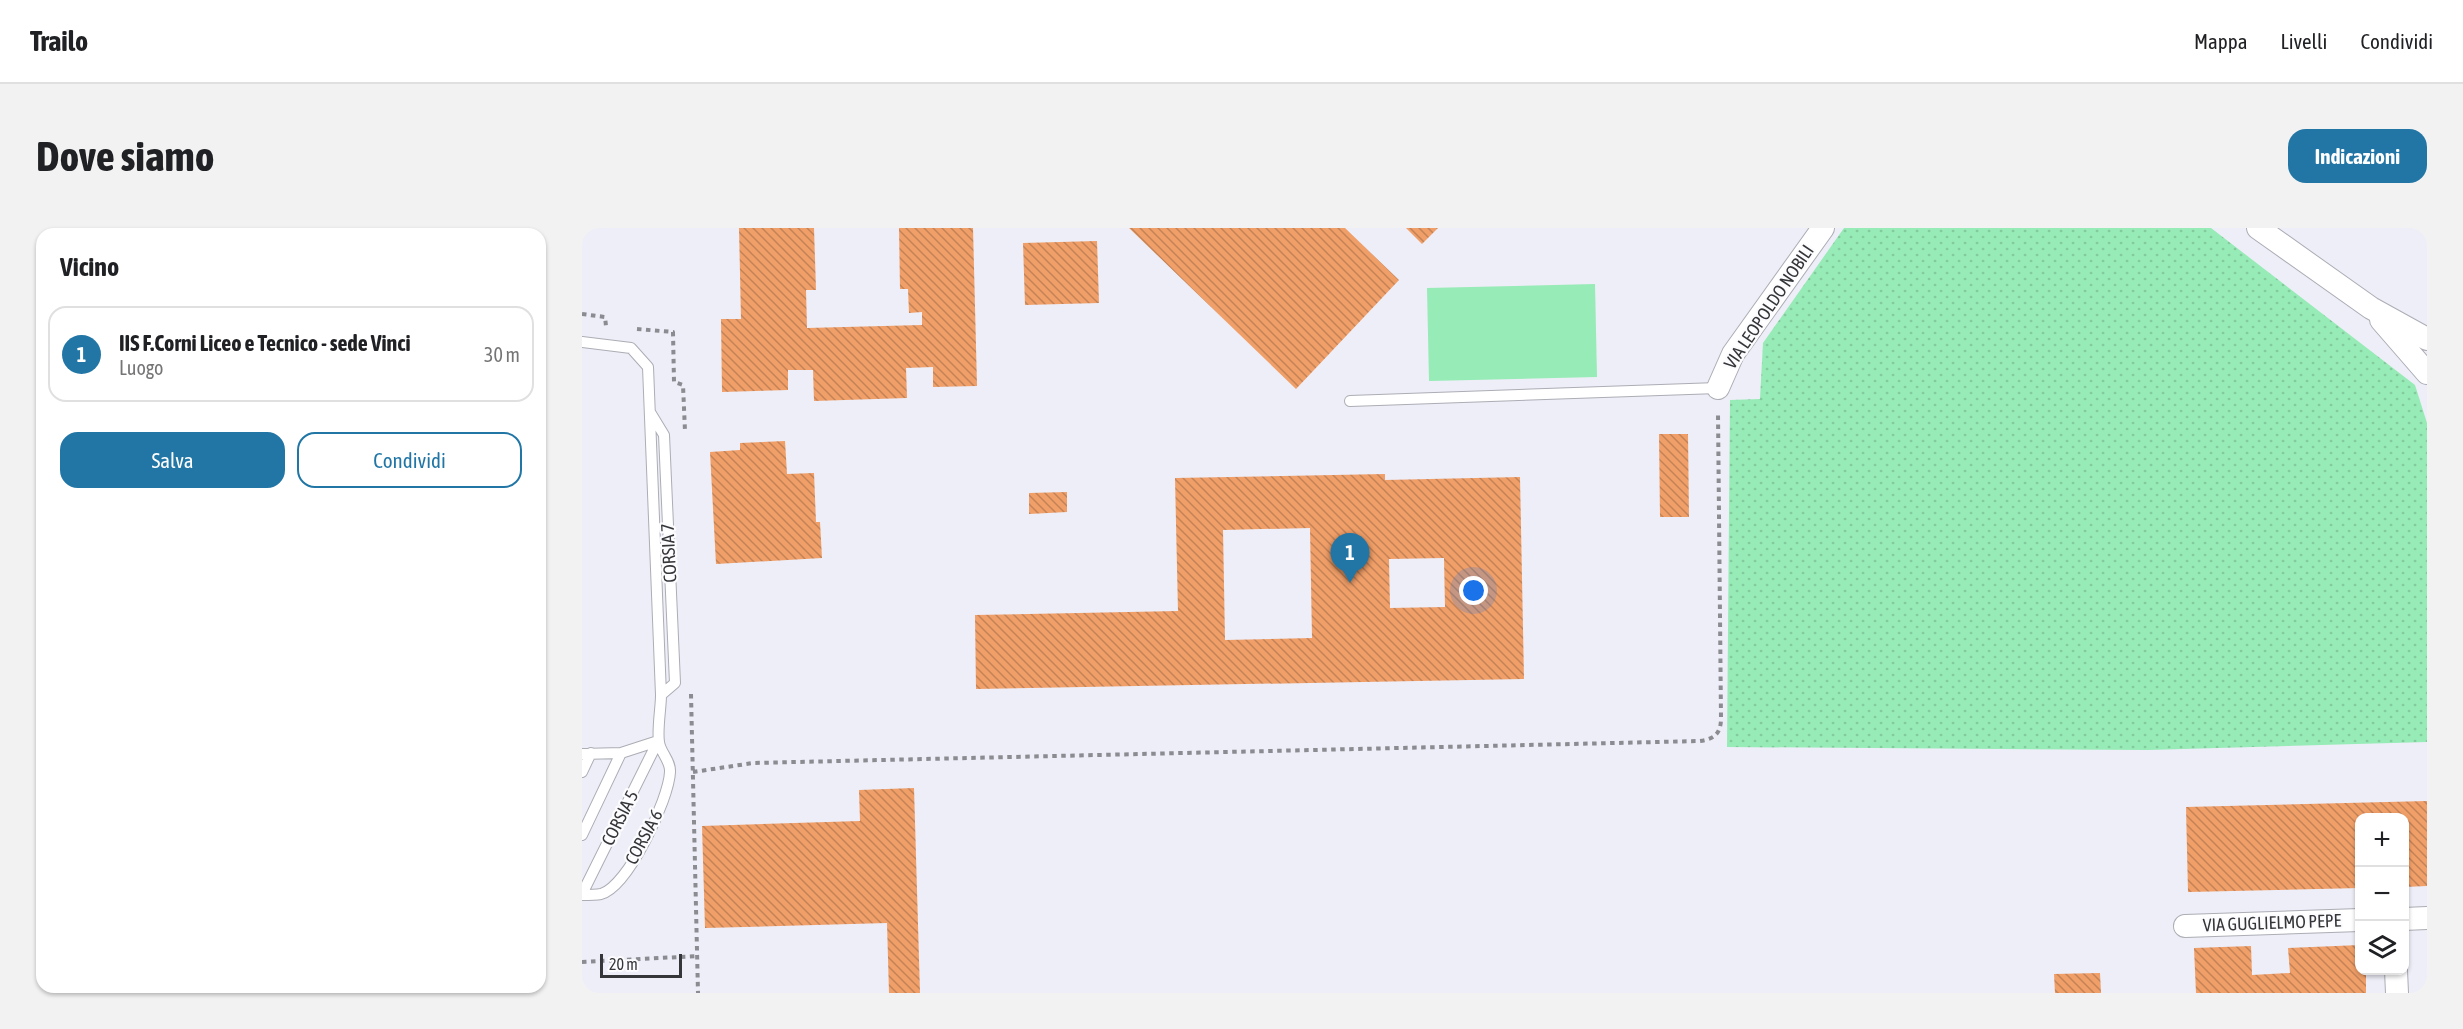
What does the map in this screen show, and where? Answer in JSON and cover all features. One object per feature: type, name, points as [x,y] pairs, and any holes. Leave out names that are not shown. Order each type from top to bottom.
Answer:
[{"type":"street","name":"VIA LEOPOLDO NOBILI","points":[[1718,388],[1733,354],[1823,228]]},
{"type":"street","points":[[2258,228],[2371,308],[2427,339]]},
{"type":"street","points":[[2371,308],[2427,373]]},
{"type":"street","points":[[2409,919],[2427,918]]},
{"type":"street","name":"VIA GUGLIELMO PEPE","points":[[2186,926],[2355,920]]},
{"type":"street","points":[[2396,975],[2397,993]]},
{"type":"lane","points":[[582,342],[631,348],[648,367],[661,695],[658,741],[621,753],[587,754],[582,772]]},
{"type":"lane","points":[[1350,401],[1718,388]]},
{"type":"lane","name":"CORSIA 6","points":[[582,894],[602,894],[613,887],[626,872],[647,836],[661,807],[670,770],[658,741]]},
{"type":"lane","name":"CORSIA 5","points":[[582,894],[658,741]]},
{"type":"lane","points":[[582,835],[621,753]]},
{"type":"path","points":[[693,772],[753,763],[1700,741],[1712,738],[1719,731],[1721,718],[1718,388]]},
{"type":"path","points":[[582,962],[699,956]]},
{"type":"green space","points":[[1844,228],[2211,228],[2415,385],[2427,423],[2427,742],[2148,750],[1727,747],[1730,400],[1760,399],[1763,343]]},
{"type":"green space","points":[[1595,284],[1597,377],[1429,381],[1427,288]]},
{"type":"building","points":[[739,228],[814,228],[816,290],[806,290],[807,328],[922,325],[922,312],[909,313],[908,289],[900,289],[899,228],[973,228],[977,386],[933,387],[933,367],[906,368],[907,398],[814,401],[813,370],[788,370],[788,390],[722,392],[721,319],[741,319]]},
{"type":"building","points":[[1129,228],[1345,228],[1399,280],[1296,389]]},
{"type":"building","points":[[1406,228],[1438,228],[1422,244]]},
{"type":"building","points":[[1097,241],[1099,303],[1025,305],[1023,243]]},
{"type":"building","points":[[1659,434],[1688,434],[1689,517],[1660,517]]},
{"type":"building","points":[[785,441],[787,474],[814,473],[816,522],[820,522],[822,558],[716,564],[710,452],[740,450],[740,443]]},
{"type":"building","points":[[1385,474],[1385,480],[1520,477],[1524,679],[976,689],[975,615],[1178,611],[1175,478]],"holes":[[[1310,528],[1312,638],[1225,640],[1223,530]],[[1444,558],[1445,607],[1390,608],[1389,559]]]},
{"type":"building","points":[[1067,492],[1067,512],[1029,514],[1029,493]]},
{"type":"building","points":[[914,788],[920,993],[889,993],[887,923],[705,928],[702,826],[860,821],[859,790]]},
{"type":"building","points":[[2427,801],[2427,886],[2409,887],[2409,813],[2355,813],[2355,888],[2188,892],[2186,807]]},
{"type":"building","points":[[2355,945],[2355,975],[2366,975],[2366,993],[2196,993],[2194,948],[2251,946],[2252,975],[2290,973],[2288,948]]},
{"type":"building","points":[[2100,973],[2101,993],[2055,993],[2054,974]]},
{"type":"place","name":"IIS F.Corni Liceo e Tecnico - sede Vinci","points":[[1350,583]]}]
